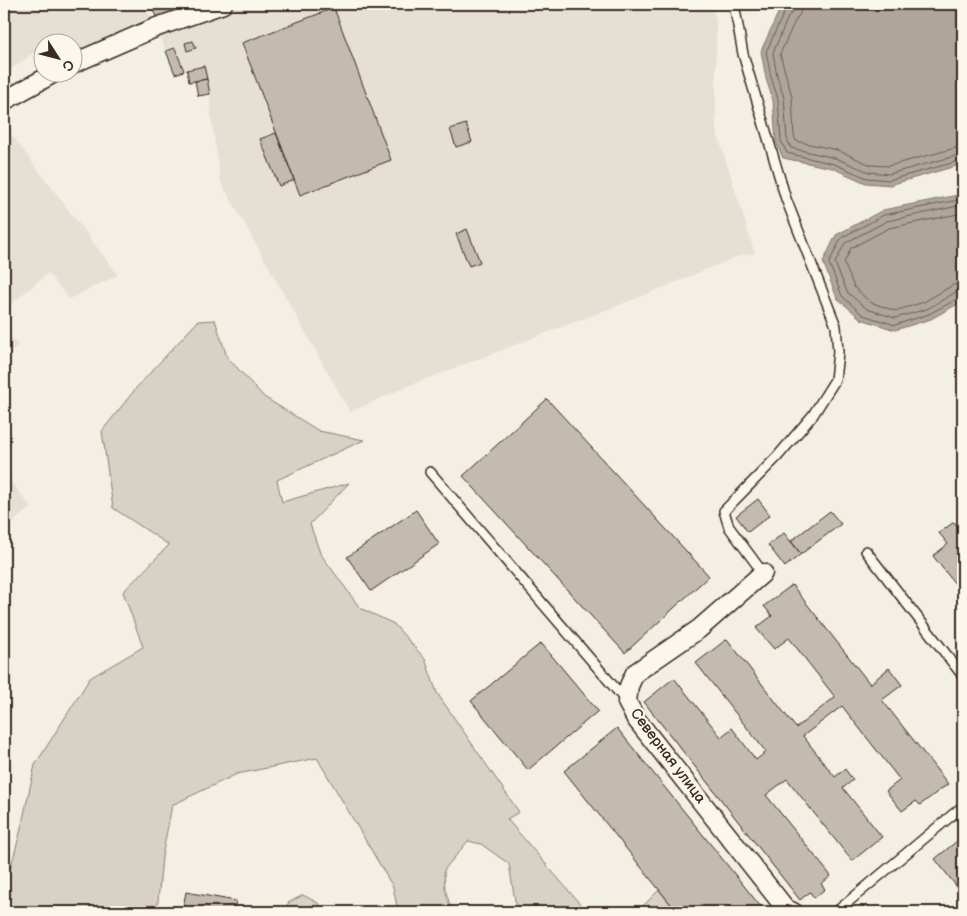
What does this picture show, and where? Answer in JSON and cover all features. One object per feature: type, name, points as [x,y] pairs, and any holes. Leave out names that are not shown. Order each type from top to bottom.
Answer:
[{"type":"street","points":[[82,60],[157,27],[223,4]]},
{"type":"street","points":[[4,101],[38,82]]},
{"type":"street","name":"Северная улица","points":[[764,573],[699,629],[635,673],[629,686],[627,702],[636,719],[786,909],[793,912]]},
{"type":"lane","points":[[734,4],[744,54],[786,199],[836,326],[838,352],[835,380],[813,416],[777,457],[724,511],[729,527],[764,573]]},
{"type":"lane","points":[[430,472],[627,702]]},
{"type":"lane","points":[[866,552],[963,676]]},
{"type":"lane","points":[[836,912],[963,806]]},
{"type":"shaded area","points":[[4,4],[141,4],[154,20],[194,4],[710,4],[716,19],[716,129],[755,254],[741,255],[640,297],[410,385],[350,412],[221,182],[211,116],[210,94],[204,66],[175,74],[153,20],[82,50],[82,32],[32,32],[32,54],[4,75]]},
{"type":"shaded area","points":[[4,125],[118,275],[69,299],[48,273],[4,310]]},
{"type":"shaded area","points":[[215,320],[227,357],[264,397],[319,431],[364,440],[277,480],[282,502],[349,483],[310,524],[320,553],[360,608],[394,624],[425,659],[437,693],[519,812],[507,819],[587,912],[521,912],[515,901],[509,864],[481,844],[468,841],[444,870],[445,889],[452,912],[398,912],[393,887],[317,758],[237,774],[172,805],[162,857],[157,912],[4,912],[4,892],[19,837],[35,765],[90,678],[143,647],[123,592],[169,545],[113,508],[102,431],[137,387],[198,321]]},
{"type":"shaded area","points":[[4,327],[18,346],[4,357]]},
{"type":"shaded area","points":[[4,473],[31,507],[4,530]]},
{"type":"shaded area","points":[[659,890],[677,912],[637,912]]},
{"type":"shaded area","points":[[303,895],[318,903],[326,912],[286,912],[288,903]]},
{"type":"water","points":[[785,4],[945,4],[963,9],[963,164],[890,185],[866,183],[832,168],[783,158],[776,142],[773,100],[766,79],[761,51],[779,11]]},
{"type":"water","points":[[963,194],[963,301],[931,319],[895,330],[861,319],[837,298],[823,262],[836,235],[883,210]]},
{"type":"building","points":[[151,5],[191,5],[157,19]]},
{"type":"building","points":[[334,8],[391,160],[300,195],[242,43]]},
{"type":"building","points":[[193,41],[196,48],[187,51],[185,43]]},
{"type":"building","points":[[175,48],[184,71],[175,74],[166,51]]},
{"type":"building","points":[[204,66],[207,79],[189,82],[187,70]]},
{"type":"building","points":[[207,79],[210,94],[198,96],[195,81]]},
{"type":"building","points":[[466,124],[472,142],[456,147],[450,129]]},
{"type":"building","points":[[276,133],[294,180],[279,186],[260,139]]},
{"type":"building","points":[[467,229],[480,262],[469,266],[456,234]]},
{"type":"building","points":[[547,399],[709,576],[625,653],[463,476]]},
{"type":"building","points":[[758,499],[770,515],[748,532],[736,516]]},
{"type":"building","points":[[416,510],[439,544],[371,591],[347,557]]},
{"type":"building","points":[[830,511],[841,524],[801,554],[791,541]]},
{"type":"building","points":[[954,522],[963,533],[963,594],[933,556],[948,544],[939,533]]},
{"type":"building","points":[[784,533],[801,554],[785,567],[768,545]]},
{"type":"building","points":[[792,585],[870,684],[889,668],[902,685],[882,700],[948,784],[920,805],[916,801],[902,811],[886,791],[900,780],[842,706],[803,736],[835,777],[845,769],[853,780],[843,788],[882,837],[852,861],[787,779],[766,795],[831,876],[821,884],[825,889],[814,898],[810,892],[800,900],[644,702],[674,678],[721,737],[732,728],[756,760],[766,752],[696,663],[727,639],[796,728],[835,697],[789,638],[774,649],[756,628],[772,616],[764,606]]},
{"type":"building","points":[[541,643],[598,711],[528,770],[471,701]]},
{"type":"building","points":[[617,728],[765,912],[677,912],[564,771]]},
{"type":"building","points":[[963,836],[963,882],[957,887],[935,859]]},
{"type":"building","points":[[963,882],[963,895],[957,887]]},
{"type":"building","points":[[186,892],[236,901],[234,912],[182,912]]}]
